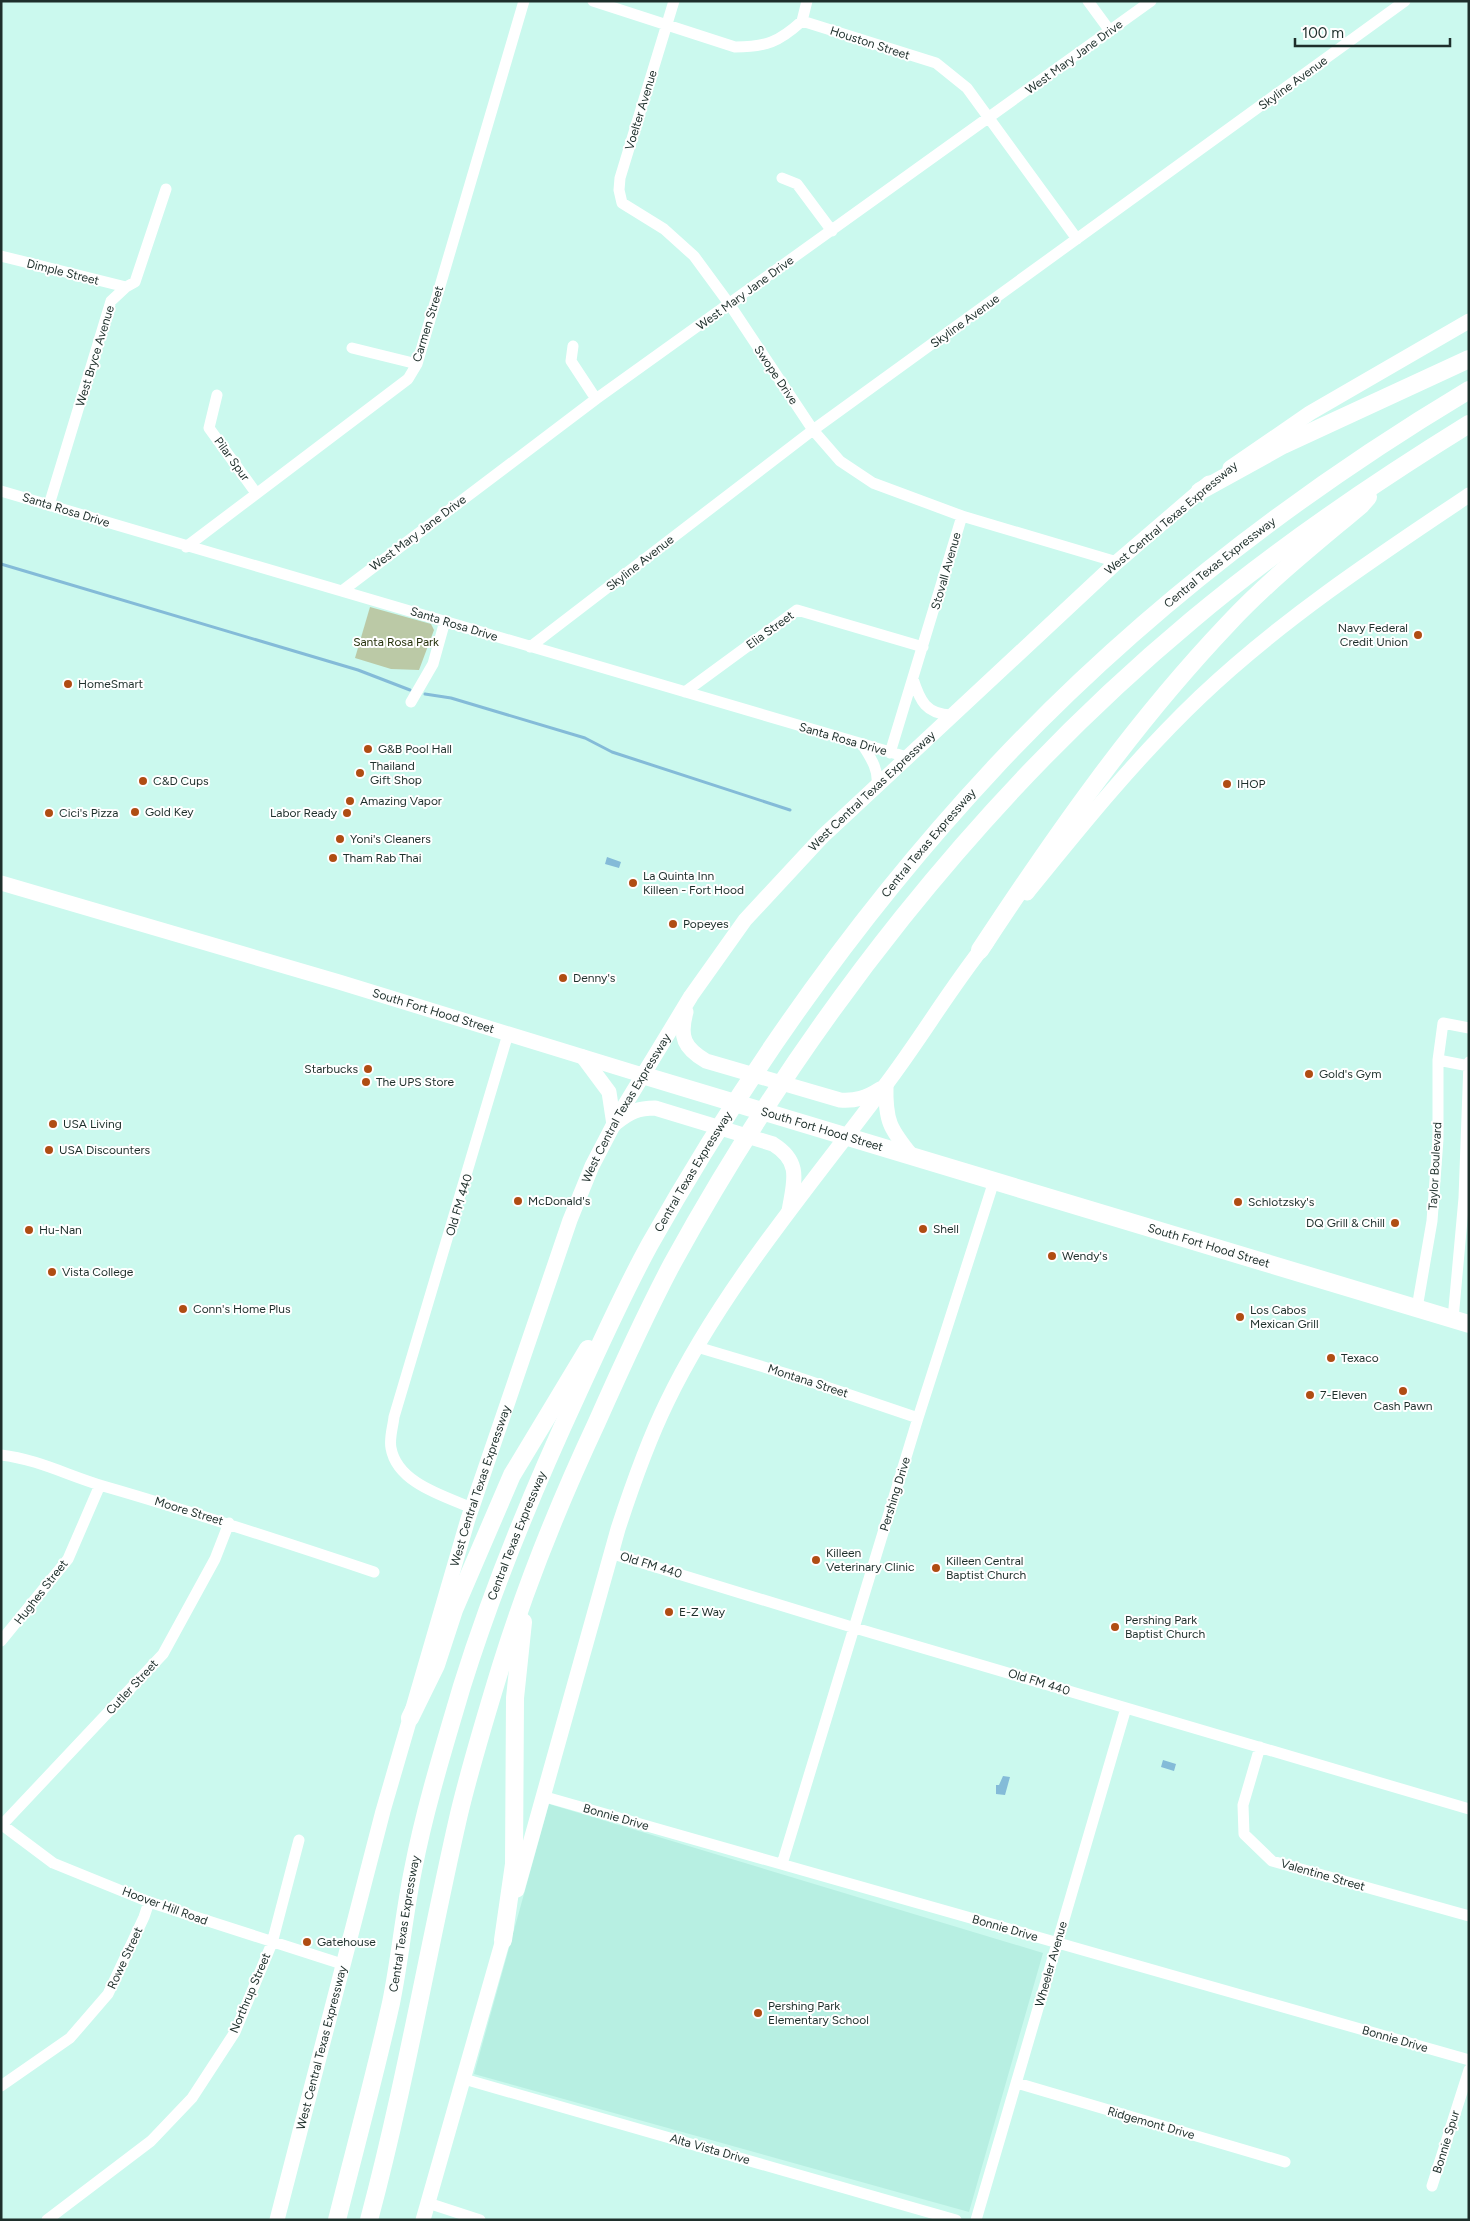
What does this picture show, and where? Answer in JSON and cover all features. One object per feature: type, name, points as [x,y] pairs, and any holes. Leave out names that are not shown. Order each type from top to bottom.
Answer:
[{"type":"highway","points":[[1200,491],[1283,444],[1469,359]]},
{"type":"highway","name":"Central Texas Expressway","points":[[337,2220],[391,2002],[413,1867],[463,1682],[502,1571],[538,1483],[604,1336],[648,1248],[701,1158],[770,1050],[831,964],[888,889],[998,764],[1070,692],[1161,610],[1259,530],[1340,471],[1469,390]]},
{"type":"highway","points":[[369,2220],[399,2097],[460,1811],[502,1661],[526,1591],[582,1454],[644,1320],[672,1265],[730,1166],[799,1058],[904,914],[1005,798],[1063,738],[1191,620],[1294,540],[1386,475],[1469,424]]},
{"type":"highway","points":[[980,950],[1038,862],[1094,785],[1175,683],[1229,623],[1300,557],[1361,505],[1386,475]]},
{"type":"highway","name":"South Fort Hood Street","points":[[642,1075],[1461,1321]]},
{"type":"highway","points":[[410,1718],[436,1665],[454,1610],[512,1475],[648,1248]]},
{"type":"highway","points":[[503,1940],[514,1864],[515,1698],[526,1591]]},
{"type":"main road","name":"West Central Texas Expressway","points":[[277,2220],[342,1964],[410,1718],[472,1508],[570,1220],[592,1166],[642,1075],[691,996],[745,920],[824,836],[951,715],[1117,562],[1200,491],[1245,456],[1310,413],[1469,321]]},
{"type":"main road","points":[[423,2220],[610,1553],[651,1437],[667,1401],[697,1347],[737,1284],[789,1212],[886,1085],[980,950],[1112,788],[1201,696],[1258,646],[1311,605],[1469,495]]},
{"type":"main road","name":"South Fort Hood Street","points":[[1,884],[256,957],[642,1075]]},
{"type":"main road","points":[[691,996],[682,1027],[685,1041],[692,1053],[706,1061],[840,1100],[854,1100],[869,1096],[886,1085]]},
{"type":"main road","points":[[583,1057],[609,1092],[614,1125]]},
{"type":"main road","points":[[886,1085],[886,1112],[893,1132],[912,1156]]},
{"type":"main road","points":[[614,1125],[629,1112],[641,1108],[655,1108],[773,1144],[785,1152],[793,1164],[794,1180],[789,1212]]},
{"type":"street","name":"Carmen Street","points":[[186,546],[408,379],[417,364],[524,1]]},
{"type":"street","points":[[593,1],[735,47],[756,47],[771,43],[790,32],[802,21],[808,1]]},
{"type":"street","name":"Voelter Avenue","points":[[620,196],[620,178],[674,1]]},
{"type":"street","points":[[1088,1],[1110,31]]},
{"type":"street","name":"West Mary Jane Drive","points":[[342,590],[596,399],[730,305],[1151,1]]},
{"type":"street","name":"Skyline Avenue","points":[[530,647],[813,430],[1405,1]]},
{"type":"street","name":"Houston Street","points":[[802,21],[936,63],[968,88],[1077,240]]},
{"type":"street","points":[[782,178],[797,184],[832,230]]},
{"type":"street","name":"West Bryce Avenue","points":[[49,505],[111,301],[126,287],[135,282],[166,189]]},
{"type":"street","name":"Swope Drive","points":[[620,196],[622,203],[664,229],[694,256],[730,305],[813,430],[840,460],[873,483],[962,516]]},
{"type":"street","name":"Dimple Street","points":[[1,256],[126,287]]},
{"type":"street","points":[[573,346],[571,361],[596,399]]},
{"type":"street","points":[[352,348],[417,364]]},
{"type":"street","name":"Pilar Spur","points":[[217,395],[209,428],[256,493]]},
{"type":"street","name":"Santa Rosa Drive","points":[[1,491],[907,757]]},
{"type":"street","name":"Stovall Avenue","points":[[890,753],[962,516],[1117,562]]},
{"type":"street","name":"Elia Street","points":[[685,692],[797,610],[923,647]]},
{"type":"street","points":[[412,702],[433,664],[445,621]]},
{"type":"street","points":[[913,679],[919,696],[929,710],[938,715],[951,715]]},
{"type":"street","points":[[862,744],[874,765],[878,777],[877,785]]},
{"type":"street","name":"Taylor Boulevard","points":[[1417,1308],[1432,1221],[1438,1139],[1438,1060],[1443,1023],[1469,1028]]},
{"type":"street","name":"Old FM 440","points":[[472,1508],[428,1489],[409,1476],[400,1466],[391,1449],[391,1436],[394,1417],[508,1034]]},
{"type":"street","points":[[1438,1060],[1469,1066]]},
{"type":"street","points":[[1461,1321],[1469,1062]]},
{"type":"street","name":"Pershing Drive","points":[[782,1864],[918,1418],[994,1181]]},
{"type":"street","name":"Montana Street","points":[[697,1347],[794,1376],[918,1418]]},
{"type":"street","name":"Moore Street","points":[[1,1456],[49,1466],[100,1485],[229,1523],[374,1572]]},
{"type":"street","name":"Hughes Street","points":[[1,1641],[68,1559],[100,1485]]},
{"type":"street","name":"Cutler Street","points":[[2,1825],[163,1654],[215,1559],[229,1523]]},
{"type":"street","name":"Old FM 440","points":[[610,1553],[855,1628],[1469,1809]]},
{"type":"street","name":"Wheeler Avenue","points":[[976,2220],[1126,1708]]},
{"type":"street","name":"Valentine Street","points":[[1260,1747],[1243,1805],[1244,1834],[1272,1861],[1469,1916]]},
{"type":"street","name":"Bonnie Drive","points":[[542,1796],[1469,2060]]},
{"type":"street","name":"Hoover Hill Road","points":[[2,1825],[53,1863],[149,1902],[342,1964]]},
{"type":"street","name":"Northrup Street","points":[[46,2220],[151,2141],[192,2098],[235,2032],[272,1943],[299,1840]]},
{"type":"street","name":"Rowe Street","points":[[1,2086],[70,2038],[108,1994],[144,1917],[149,1902]]},
{"type":"street","name":"Bonnie Spur","points":[[1432,2186],[1469,2070]]},
{"type":"street","name":"Alta Vista Drive","points":[[464,2079],[956,2220]]},
{"type":"street","name":"Ridgemont Drive","points":[[1017,2083],[1285,2162]]},
{"type":"street","points":[[428,2203],[480,2220]]},
{"type":"shaded area","name":"Pershing Park Elementary School","points":[[549,1804],[1043,1953],[969,2212],[474,2074]]},
{"type":"green space","name":"Santa Rosa Park","points":[[370,607],[431,624],[434,630],[419,670],[391,669],[355,658]]},
{"type":"water","points":[[607,857],[621,862],[619,868],[605,864]]},
{"type":"water","points":[[1163,1760],[1176,1764],[1174,1771],[1161,1767]]},
{"type":"water","points":[[1003,1776],[1010,1777],[1005,1795],[996,1794],[996,1785],[999,1785]]},
{"type":"waterway","points":[[1,564],[358,670],[410,690]]},
{"type":"waterway","points":[[425,694],[451,698],[585,738],[612,752],[790,810]]},
{"type":"place","name":"Navy Federal Credit Union","points":[[1418,635]]},
{"type":"place","name":"HomeSmart","points":[[68,684]]},
{"type":"place","name":"G&B Pool Hall","points":[[368,749]]},
{"type":"place","name":"Thailand Gift Shop","points":[[360,773]]},
{"type":"place","name":"C&D Cups","points":[[143,781]]},
{"type":"place","name":"IHOP","points":[[1227,784]]},
{"type":"place","name":"Amazing Vapor","points":[[350,801]]},
{"type":"place","name":"Gold Key","points":[[135,812]]},
{"type":"place","name":"Cici's Pizza","points":[[49,813]]},
{"type":"place","name":"Labor Ready","points":[[347,813]]},
{"type":"place","name":"Yoni's Cleaners","points":[[340,839]]},
{"type":"place","name":"Tham Rab Thai","points":[[333,858]]},
{"type":"place","name":"La Quinta Inn Killeen - Fort Hood","points":[[633,883]]},
{"type":"place","name":"Popeyes","points":[[673,924]]},
{"type":"place","name":"Denny's","points":[[563,978]]},
{"type":"place","name":"Starbucks","points":[[368,1069]]},
{"type":"place","name":"Gold's Gym","points":[[1309,1074]]},
{"type":"place","name":"The UPS Store","points":[[366,1082]]},
{"type":"place","name":"USA Living","points":[[53,1124]]},
{"type":"place","name":"USA Discounters","points":[[49,1150]]},
{"type":"place","name":"McDonald's","points":[[518,1201]]},
{"type":"place","name":"Schlotzsky's","points":[[1238,1202]]},
{"type":"place","name":"DQ Grill & Chill","points":[[1395,1223]]},
{"type":"place","name":"Shell","points":[[923,1229]]},
{"type":"place","name":"Hu-Nan","points":[[29,1230]]},
{"type":"place","name":"Wendy's","points":[[1052,1256]]},
{"type":"place","name":"Vista College","points":[[52,1272]]},
{"type":"place","name":"Conn's Home Plus","points":[[183,1309]]},
{"type":"place","name":"Los Cabos Mexican Grill","points":[[1240,1317]]},
{"type":"place","name":"Texaco","points":[[1331,1358]]},
{"type":"place","name":"Cash Pawn","points":[[1403,1391]]},
{"type":"place","name":"7-Eleven","points":[[1310,1395]]},
{"type":"place","name":"Killeen Veterinary Clinic","points":[[816,1560]]},
{"type":"place","name":"Killeen Central Baptist Church","points":[[936,1568]]},
{"type":"place","name":"E-Z Way","points":[[669,1612]]},
{"type":"place","name":"Pershing Park Baptist Church","points":[[1115,1627]]},
{"type":"place","name":"Gatehouse","points":[[307,1942]]},
{"type":"place","name":"Pershing Park Elementary School","points":[[758,2013]]}]
